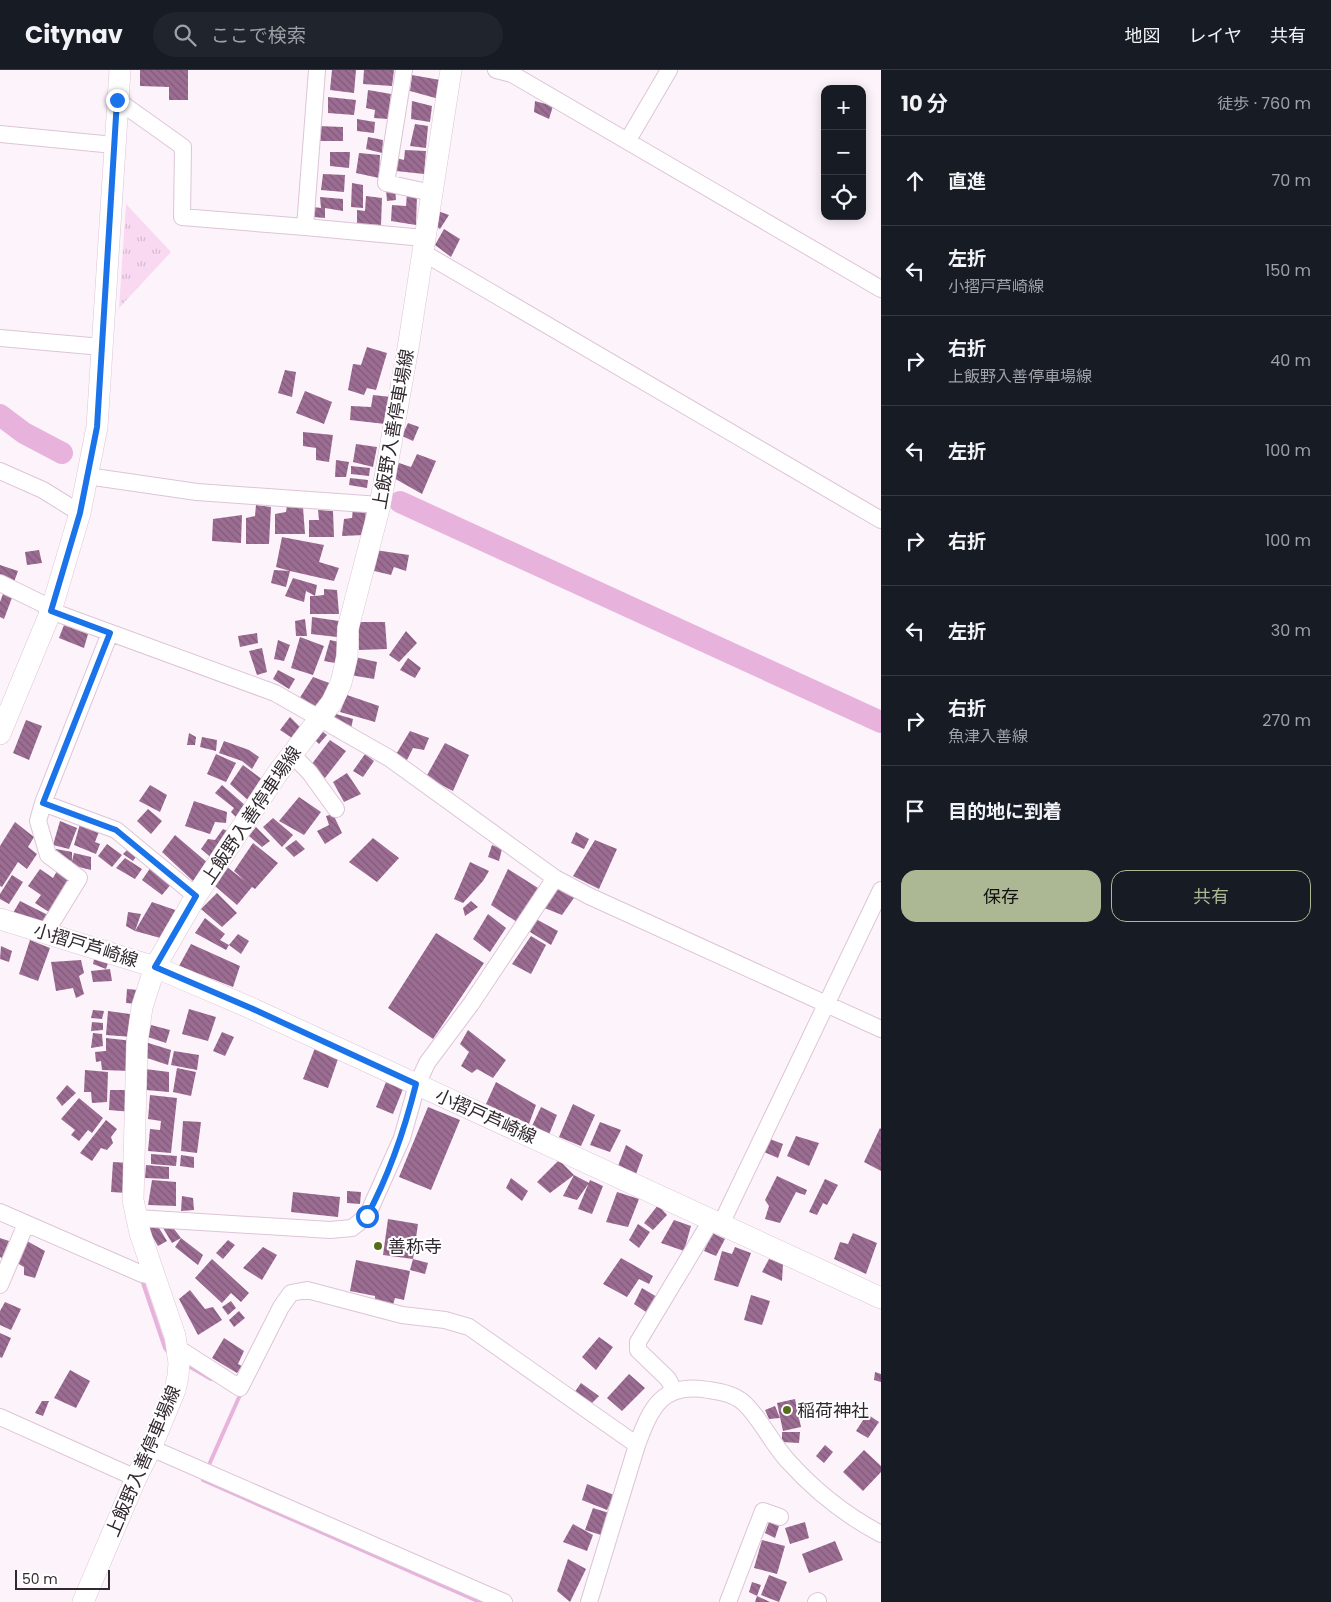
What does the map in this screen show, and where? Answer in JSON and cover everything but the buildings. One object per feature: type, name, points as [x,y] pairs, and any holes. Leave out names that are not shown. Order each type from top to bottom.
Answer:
[{"type":"main road","points":[[2,723],[51,611],[80,513],[97,427],[120,70]]},
{"type":"main road","name":"上飯野入善停車場線","points":[[83,1602],[175,1390],[178,1370],[175,1336],[133,1200],[136,1158],[138,1043],[142,1006],[155,967],[196,896],[292,754],[332,702],[341,683],[347,657],[348,628],[380,505],[451,70]]},
{"type":"main road","name":"小摺戸芦崎線","points":[[0,919],[155,967],[253,1009],[717,1221],[878,1291]]},
{"type":"street","points":[[305,227],[317,70]]},
{"type":"street","points":[[404,70],[386,183],[432,193]]},
{"type":"street","points":[[496,70],[512,74],[881,288]]},
{"type":"street","points":[[628,140],[669,70]]},
{"type":"street","points":[[117,100],[183,147],[182,217],[305,227],[423,245],[881,520]]},
{"type":"street","points":[[0,134],[114,145]]},
{"type":"street","points":[[0,338],[102,347]]},
{"type":"street","points":[[0,471],[43,490],[80,513]]},
{"type":"street","points":[[87,476],[197,492],[380,505]]},
{"type":"street","points":[[0,583],[41,603],[51,611],[275,693],[389,758],[555,878],[589,896],[881,1029]]},
{"type":"street","points":[[46,932],[79,878],[48,855],[38,821],[43,803],[110,633]]},
{"type":"street","points":[[292,754],[310,773],[336,809]]},
{"type":"street","points":[[43,803],[116,830],[196,896]]},
{"type":"street","points":[[137,1218],[322,1229],[352,1228],[367,1216],[382,1188],[402,1138],[416,1084],[427,1063],[470,1004],[555,878]]},
{"type":"street","points":[[674,1390],[668,1378],[638,1350],[638,1342],[717,1221],[828,1004],[881,890]]},
{"type":"street","points":[[0,1212],[142,1274],[156,1276]]},
{"type":"street","points":[[0,1285],[26,1224]]},
{"type":"street","points":[[177,1353],[184,1352],[240,1388],[291,1293],[307,1290],[402,1316],[445,1320],[469,1327],[637,1445]]},
{"type":"street","points":[[589,1602],[637,1445],[646,1422],[660,1399],[674,1390],[704,1389],[726,1393],[744,1403],[787,1461],[821,1494],[840,1511],[881,1534]]},
{"type":"street","points":[[0,1417],[136,1478]]},
{"type":"street","points":[[151,1448],[504,1602]]},
{"type":"street","points":[[728,1602],[763,1511],[780,1517]]},
{"type":"green space","points":[[126,204],[171,252],[119,308]]},
{"type":"waterway","points":[[0,415],[24,433],[62,453]]},
{"type":"waterway","points":[[400,502],[881,722]]},
{"type":"waterway","points":[[142,1280],[165,1348],[169,1353]]},
{"type":"waterway","points":[[187,1365],[211,1379]]},
{"type":"waterway","points":[[208,1467],[240,1395],[237,1393]]},
{"type":"waterway","points":[[205,1476],[203,1480],[480,1602]]},
{"type":"place","name":"善称寺","points":[[378,1246]]},
{"type":"place","name":"稲荷神社","points":[[787,1410]]},
{"type":"route","points":[[117,100],[97,427],[80,513],[51,611],[110,633],[43,803],[116,830],[196,896],[155,967],[253,1009],[416,1084],[402,1138],[382,1188],[367,1216]]}]
